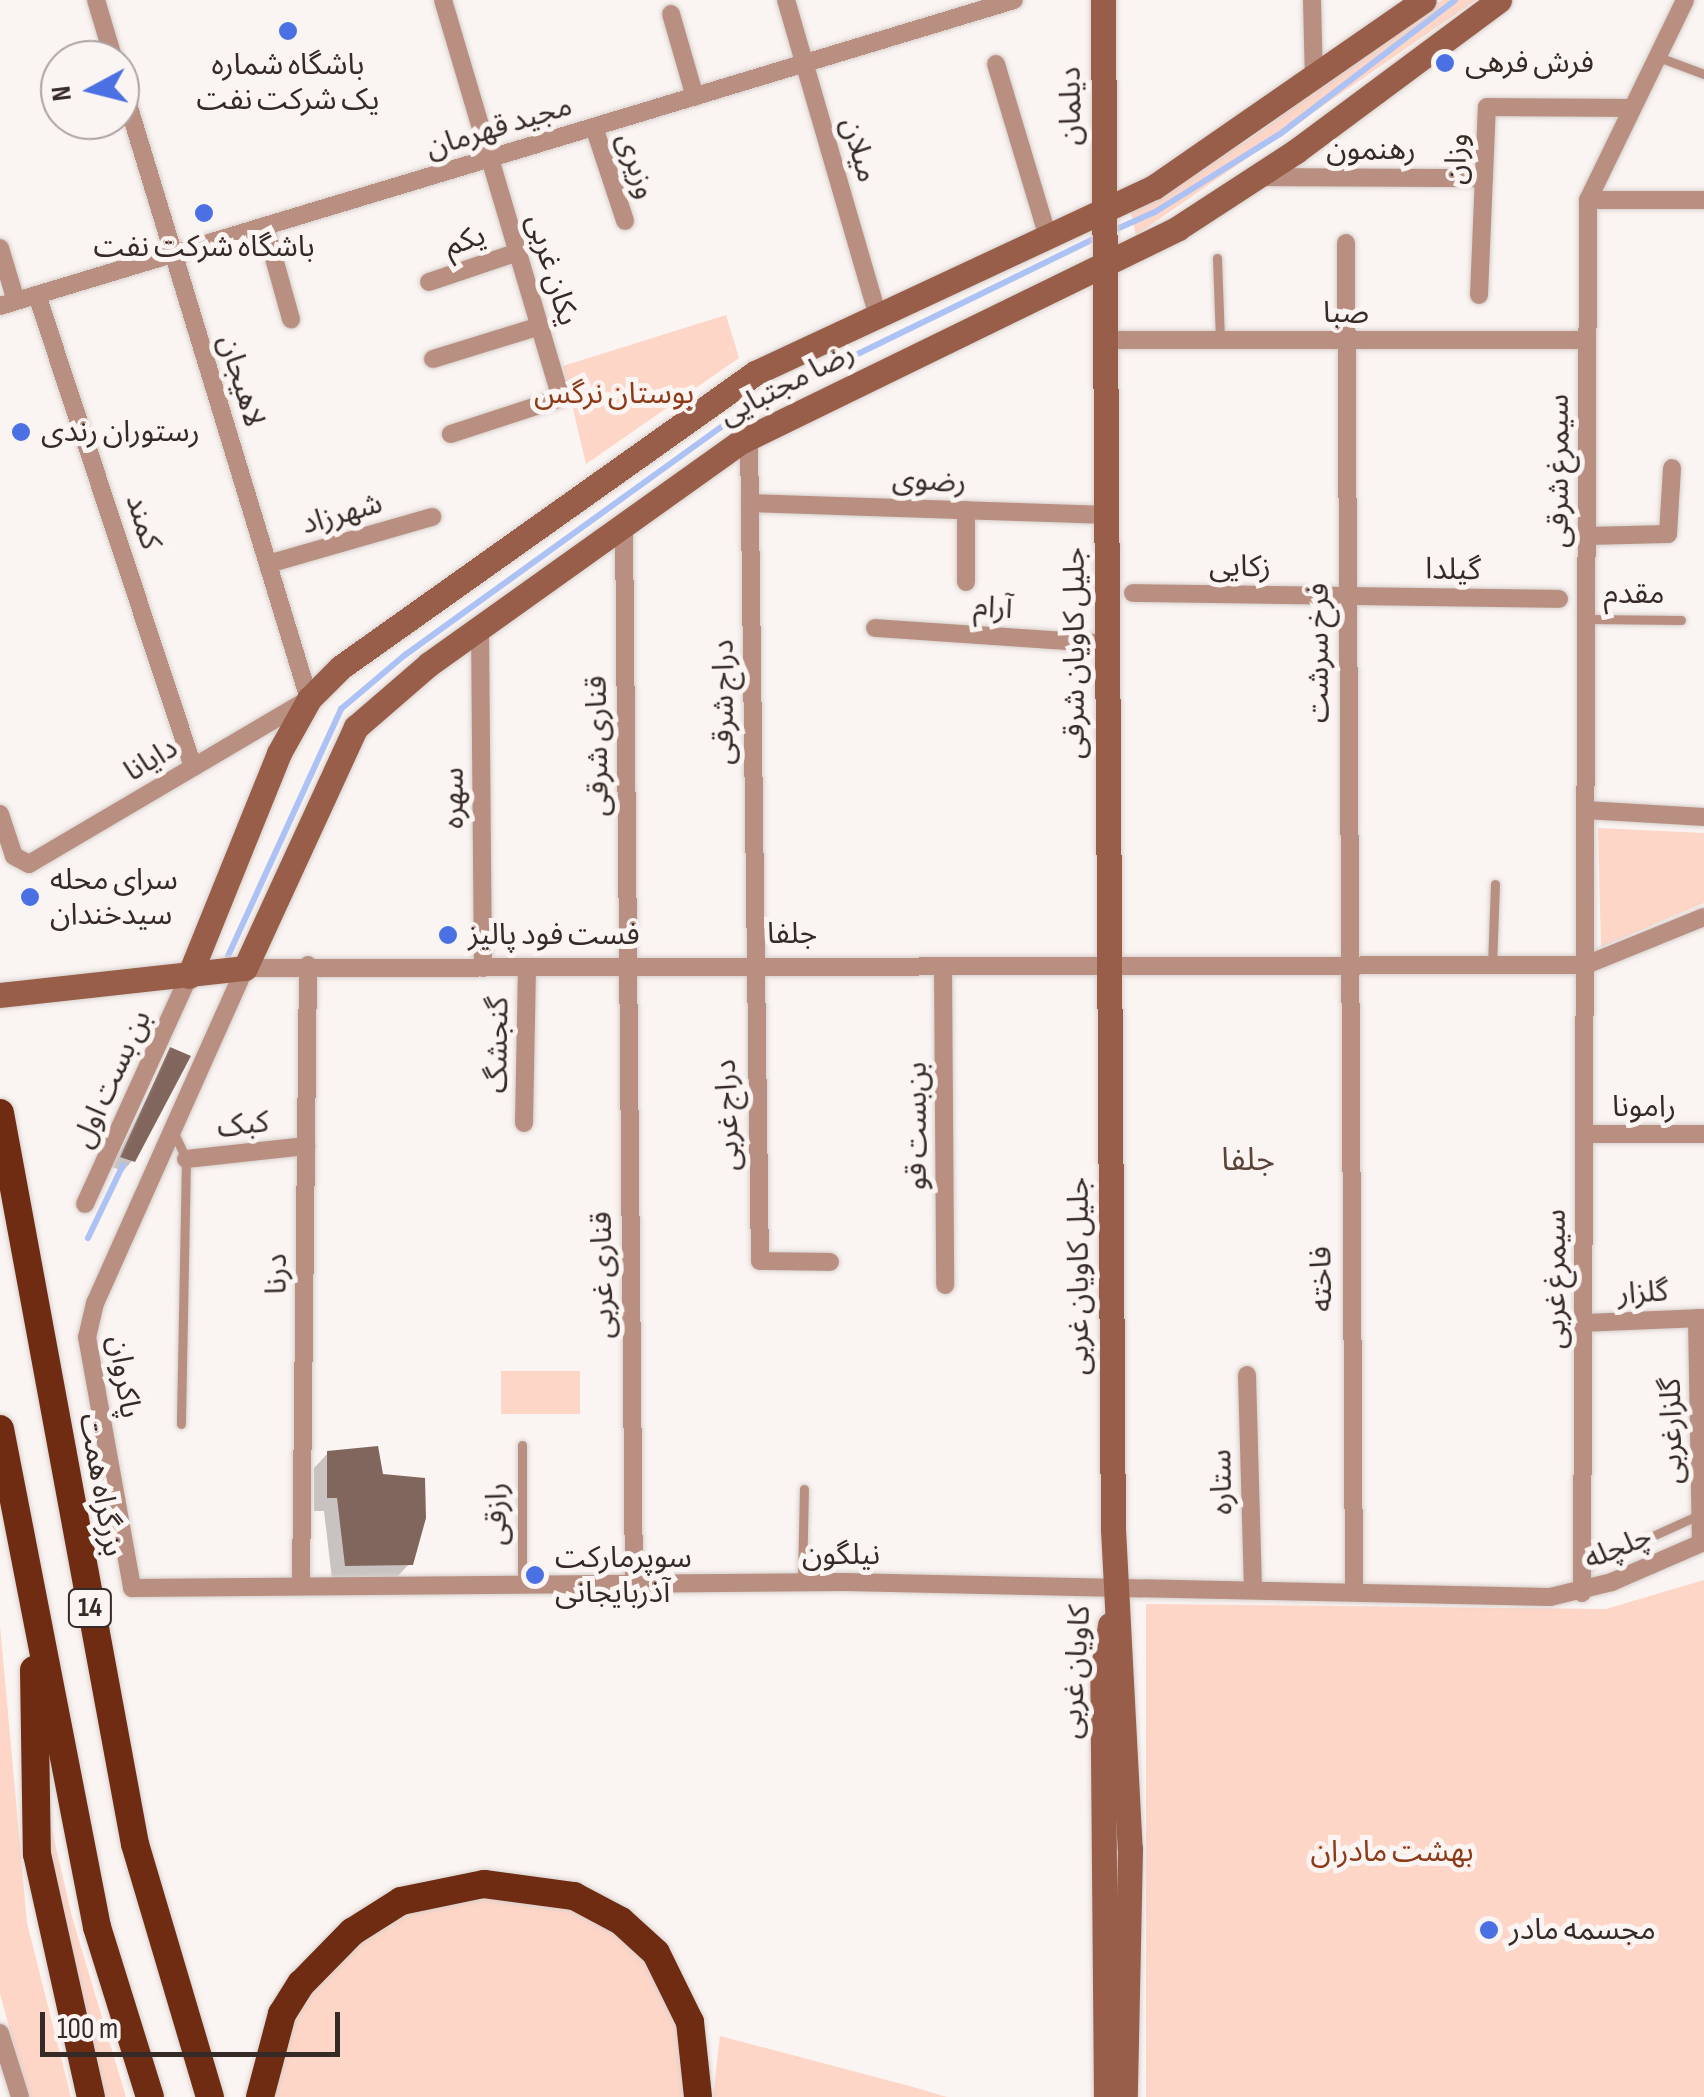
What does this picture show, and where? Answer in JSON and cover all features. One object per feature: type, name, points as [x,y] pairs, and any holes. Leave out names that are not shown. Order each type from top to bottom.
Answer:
[{"type":"highway","name":"بزرگراه همت","points":[[0,1112],[135,1844],[210,2097]]},
{"type":"highway","name":"14","points":[[0,1429],[97,1927],[150,2097]]},
{"type":"highway","points":[[35,1604],[37,1854],[91,2097]]},
{"type":"highway","points":[[260,2097],[282,2014],[300,1984],[352,1932],[401,1901],[484,1884],[574,1896],[621,1921],[656,1953],[690,2022],[698,2097]]},
{"type":"main road","name":"دیلمان","points":[[1103,0],[1106,266]]},
{"type":"main road","name":"رضا مجتبایی","points":[[189,976],[279,752],[309,699],[389,629],[711,401],[766,367],[1104,211],[1186,169],[1424,0]]},
{"type":"main road","name":"رضا مجتبایی","points":[[245,968],[356,727],[480,628],[749,437],[1106,266],[1258,177],[1499,0]]},
{"type":"main road","name":"جلیل کاویان شرقی","points":[[1106,266],[1110,966]]},
{"type":"main road","name":"جلیل کاویان غربی","points":[[1110,966],[1116,1585]]},
{"type":"main road","name":"جلفا","points":[[0,996],[245,968]]},
{"type":"main road","name":"کاویان غربی","points":[[1106,2097],[1102,1674],[1116,1585]]},
{"type":"main road","name":"کاویان غربی","points":[[1116,1585],[1130,1849],[1126,2097]]},
{"type":"street","points":[[96,0],[108,40]]},
{"type":"street","name":"یکان غربی","points":[[443,0],[562,398],[450,434]]},
{"type":"street","name":"میلان","points":[[786,0],[878,316]]},
{"type":"street","name":"مجید قهرمان","points":[[8,304],[805,64],[978,5],[1014,0]]},
{"type":"street","points":[[1312,0],[1314,80]]},
{"type":"street","name":"سیمرغ شرقی","points":[[1586,966],[1588,200],[1629,108],[1685,0]]},
{"type":"street","points":[[672,14],[694,96]]},
{"type":"street","points":[[996,64],[1048,236]]},
{"type":"street","name":"وزان","points":[[1480,295],[1487,107],[1629,108]]},
{"type":"street","name":"وزیری","points":[[594,127],[625,222]]},
{"type":"street","name":"لاهیجان","points":[[139,140],[309,699]]},
{"type":"street","name":"رهنمون","points":[[1258,177],[1484,178]]},
{"type":"street","points":[[1588,200],[1704,200]]},
{"type":"street","points":[[265,226],[291,320]]},
{"type":"street","name":"فرخ سرشت","points":[[1346,243],[1346,966]]},
{"type":"street","points":[[0,248],[8,304]]},
{"type":"street","name":"یکم","points":[[428,282],[518,252]]},
{"type":"street","name":"کمند","points":[[37,295],[192,767]]},
{"type":"street","points":[[433,359],[540,326]]},
{"type":"street","name":"صبا","points":[[1106,340],[1587,340]]},
{"type":"street","name":"دراج شرقی","points":[[749,437],[751,967]]},
{"type":"street","points":[[1587,536],[1668,534],[1672,468]]},
{"type":"street","name":"رضوی","points":[[750,503],[1107,515]]},
{"type":"street","points":[[966,510],[966,582]]},
{"type":"street","name":"شهرزاد","points":[[268,564],[432,517]]},
{"type":"street","name":"قناری شرقی","points":[[624,525],[628,967]]},
{"type":"street","name":"زکایی","points":[[1133,593],[1346,596]]},
{"type":"street","name":"گیلدا","points":[[1346,596],[1559,599]]},
{"type":"street","name":"سهره","points":[[480,628],[482,968]]},
{"type":"street","name":"آرام","points":[[876,628],[1108,644]]},
{"type":"street","name":"دایانا","points":[[0,814],[21,862],[38,860],[309,699]]},
{"type":"street","points":[[1586,810],[1704,817]]},
{"type":"street","points":[[1586,966],[1704,917]]},
{"type":"street","name":"درنا","points":[[301,1584],[308,965]]},
{"type":"street","name":"بن‌بست قو","points":[[944,966],[945,1285]]},
{"type":"street","name":"فاخته","points":[[1346,966],[1354,1592]]},
{"type":"street","name":"جلفا","points":[[245,968],[1586,966]]},
{"type":"street","name":"سیمرغ غربی","points":[[1582,1592],[1586,966]]},
{"type":"street","name":"گنجشگ","points":[[524,1123],[527,967]]},
{"type":"street","name":"قناری غربی","points":[[628,967],[634,1583]]},
{"type":"street","name":"دراج غربی","points":[[751,967],[760,1261],[830,1262]]},
{"type":"street","name":"پاکروان","points":[[132,1588],[87,1327],[245,968]]},
{"type":"street","name":"بن بست اول","points":[[84,1204],[189,976]]},
{"type":"street","name":"رامونا","points":[[1585,1134],[1704,1134]]},
{"type":"street","name":"کبک","points":[[186,1159],[306,1146]]},
{"type":"street","name":"گلزار","points":[[1584,1324],[1700,1318]]},
{"type":"street","name":"گلزارغربی","points":[[1700,1318],[1703,1542]]},
{"type":"street","name":"ستاره","points":[[1247,1374],[1252,1589]]},
{"type":"street","name":"چلچله","points":[[1550,1596],[1582,1592],[1703,1542]]},
{"type":"street","name":"نیلگون","points":[[132,1588],[802,1582],[1550,1596]]},
{"type":"street","points":[[0,2033],[20,2097]]},
{"type":"lane","points":[[1656,56],[1704,74]]},
{"type":"lane","points":[[1217,258],[1220,340]]},
{"type":"lane","name":"مقدم","points":[[1587,619],[1681,620]]},
{"type":"lane","points":[[1492,966],[1495,884]]},
{"type":"lane","name":"پاکروان","points":[[173,1130],[186,1159],[181,1424]]},
{"type":"lane","name":"رازقی","points":[[522,1444],[522,1584]]},
{"type":"lane","points":[[802,1582],[804,1489]]},
{"type":"lane","points":[[1582,1568],[1701,1514]]},
{"type":"green space","points":[[1442,0],[1476,0],[1136,235],[1130,210],[1248,140]]},
{"type":"green space","name":"بوستان نرگس","points":[[726,315],[739,358],[586,464],[563,366]]},
{"type":"green space","points":[[1598,828],[1704,833],[1704,903],[1601,947]]},
{"type":"green space","points":[[501,1371],[580,1371],[580,1414],[501,1414]]},
{"type":"green space","name":"بهشت مادران","points":[[1704,1580],[1704,2097],[1146,2097],[1146,1604],[1606,1609]]},
{"type":"green space","points":[[0,1625],[27,1923],[71,2097],[28,2097],[0,1994]]},
{"type":"green space","points":[[42,1787],[72,1917],[126,2097],[105,2097],[61,1930]]},
{"type":"green space","points":[[459,1894],[583,1908],[641,1952],[675,2017],[687,2097],[268,2097],[291,2018],[318,1978],[393,1914]]},
{"type":"green space","points":[[720,2036],[913,2087],[947,2097],[713,2097]]},
{"type":"building","points":[[170,1047],[191,1056],[135,1162],[120,1157]]},
{"type":"building","points":[[378,1446],[383,1474],[425,1478],[426,1518],[413,1565],[345,1566],[337,1498],[327,1498],[327,1451]]},
{"type":"waterway","points":[[1110,232],[1155,212],[1280,134],[1455,0]]},
{"type":"waterway","points":[[228,956],[341,709],[405,655],[747,408],[1098,237]]},
{"type":"waterway","points":[[88,1238],[123,1165]]},
{"type":"place","name":"باشگاه شماره یک شرکت نفت","points":[[288,31]]},
{"type":"place","name":"فرش فرهی","points":[[1445,63]]},
{"type":"place","name":"باشگاه شرکت نفت","points":[[204,213]]},
{"type":"place","name":"رستوران رندی","points":[[21,432]]},
{"type":"place","name":"سرای محله سیدخندان","points":[[30,897]]},
{"type":"place","name":"فست فود پالیز","points":[[448,935]]},
{"type":"place","name":"سوپرمارکت آذربایجانی","points":[[535,1575]]},
{"type":"place","name":"مجسمه مادر","points":[[1489,1930]]},
{"type":"district","name":"جلفا","points":[[1248,1161]]}]
